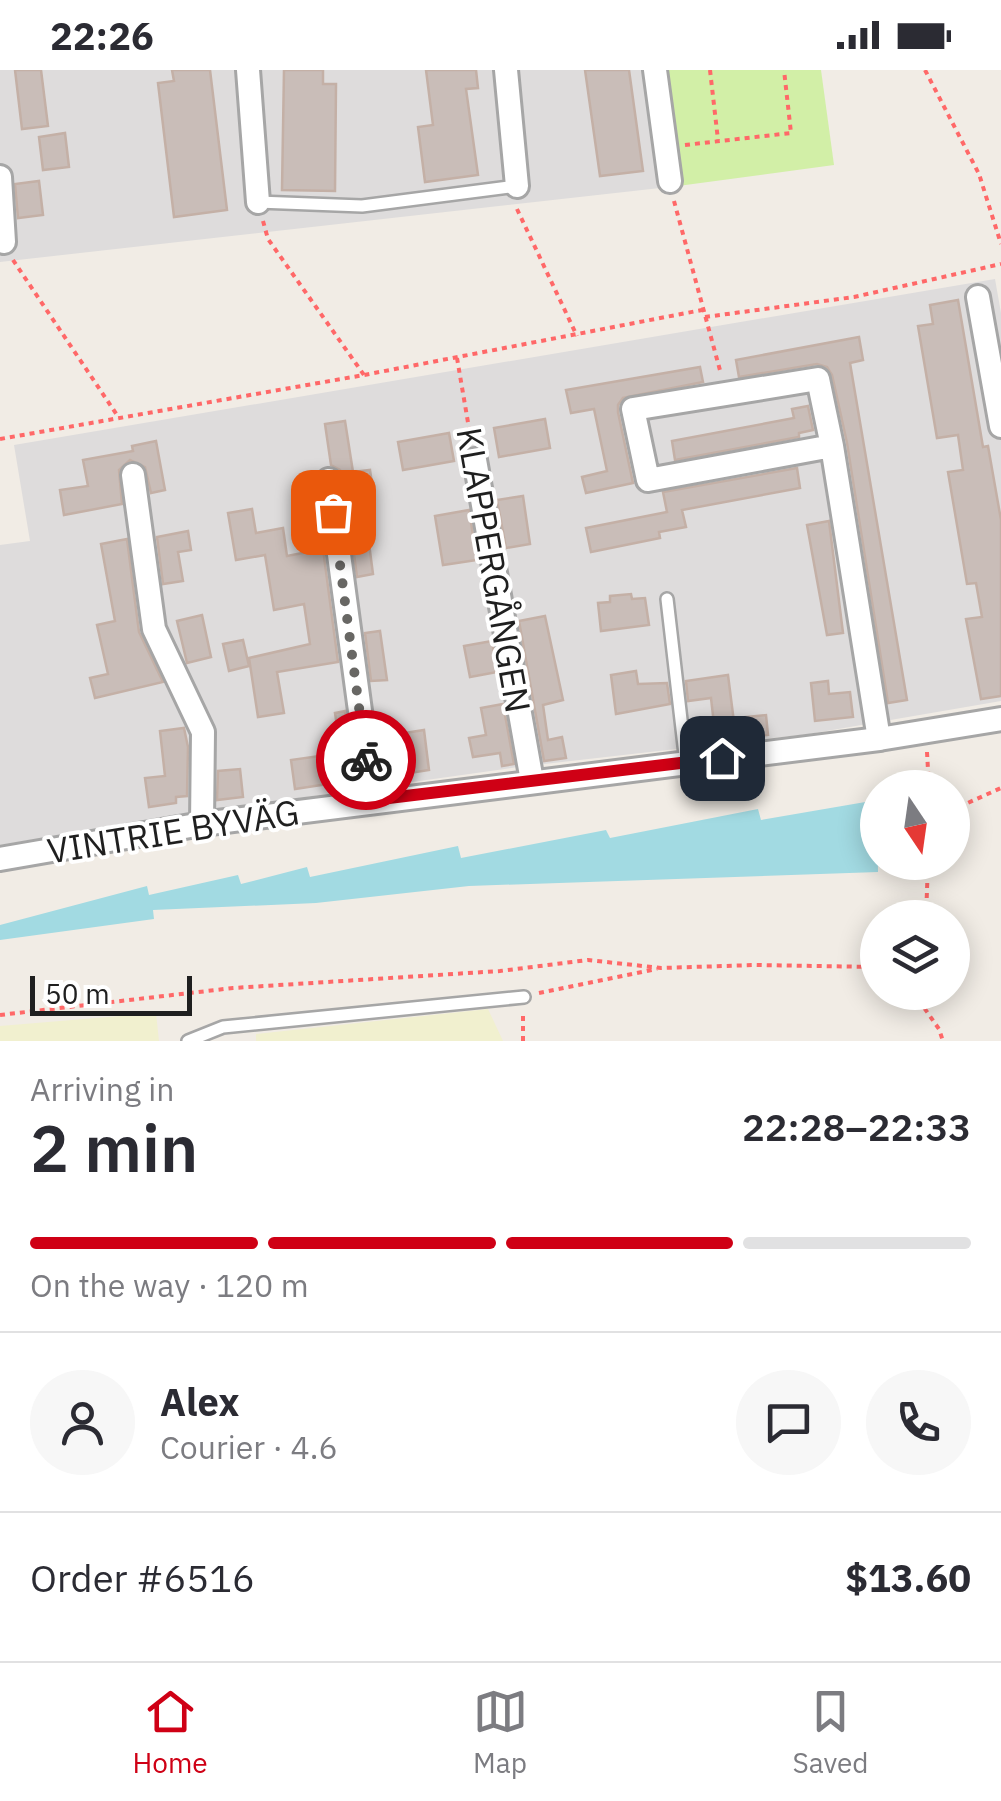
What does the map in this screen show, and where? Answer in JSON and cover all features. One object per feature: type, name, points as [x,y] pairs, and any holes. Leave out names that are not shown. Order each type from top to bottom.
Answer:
[{"type":"street","points":[[248,70],[258,202]]},
{"type":"street","points":[[506,70],[512,187]]},
{"type":"street","points":[[655,70],[670,182]]},
{"type":"street","points":[[0,177],[4,242]]},
{"type":"street","points":[[978,297],[1001,426]]},
{"type":"street","points":[[832,446],[648,480],[633,409],[818,379],[832,446],[879,739]]},
{"type":"street","name":"KLAPPERGÅNGEN","points":[[475,460],[532,781]]},
{"type":"street","points":[[133,475],[154,629],[203,732],[202,824]]},
{"type":"street","points":[[330,480],[372,800]]},
{"type":"street","name":"VINTRIE BYVÄG","points":[[0,859],[372,800],[879,739],[1001,720]]},
{"type":"lane","points":[[258,202],[362,206],[512,187]]},
{"type":"lane","points":[[667,599],[686,763]]},
{"type":"lane","points":[[188,1041],[223,1027],[524,996]]},
{"type":"path","points":[[710,70],[718,141]]},
{"type":"path","points":[[665,147],[790,132],[784,70]]},
{"type":"path","points":[[926,70],[978,174],[1001,244]]},
{"type":"path","points":[[670,182],[702,310],[716,346],[725,393]]},
{"type":"path","points":[[512,187],[577,336]]},
{"type":"path","points":[[258,202],[268,238],[364,376]]},
{"type":"path","points":[[4,242],[18,272],[118,418]]},
{"type":"path","points":[[704,317],[854,297],[1001,264]]},
{"type":"path","points":[[0,439],[364,376],[702,310]]},
{"type":"path","name":"KLAPPERGÅNGEN","points":[[457,358],[475,460]]},
{"type":"path","points":[[926,732],[928,770]]},
{"type":"path","points":[[970,802],[1001,788]]},
{"type":"path","points":[[0,1015],[233,988],[500,971],[588,960],[661,968],[860,967]]},
{"type":"path","points":[[523,1041],[524,996],[661,968]]},
{"type":"path","points":[[926,1010],[943,1041]]},
{"type":"shaded area","points":[[0,70],[665,70],[678,186],[0,262]]},
{"type":"shaded area","points":[[995,279],[1001,313],[1001,701],[809,734],[518,767],[0,845],[0,545],[30,541],[14,445]]},
{"type":"green space","points":[[665,70],[821,70],[834,165],[678,186]]},
{"type":"green space","points":[[488,1009],[503,1041],[256,1041],[256,1034]]},
{"type":"green space","points":[[156,1013],[159,1041],[0,1041],[0,1026]]},
{"type":"water","points":[[860,803],[860,873],[469,886],[316,903],[153,910],[154,919],[0,940],[0,925],[147,886],[149,895],[238,875],[241,884],[307,867],[310,877],[458,846],[461,858],[606,830],[610,838],[758,809],[761,820]]},
{"type":"building","points":[[15,70],[41,70],[48,126],[22,129]]},
{"type":"building","points":[[172,70],[210,70],[227,210],[174,217],[158,83],[174,81]]},
{"type":"building","points":[[284,70],[323,70],[323,84],[336,84],[335,191],[282,190]]},
{"type":"building","points":[[426,70],[476,70],[478,88],[466,89],[478,175],[425,182],[418,127],[433,125]]},
{"type":"building","points":[[585,70],[629,70],[643,171],[600,176]]},
{"type":"building","points":[[65,133],[69,167],[43,170],[39,137]]},
{"type":"building","points":[[39,181],[43,215],[18,218],[15,184]]},
{"type":"building","points":[[958,300],[983,447],[988,446],[1001,520],[1001,696],[981,699],[966,619],[982,617],[976,583],[967,584],[948,472],[963,470],[958,435],[937,438],[918,326],[933,324],[930,305]]},
{"type":"building","points":[[859,337],[863,360],[850,363],[907,700],[888,703],[847,443],[832,375],[827,367],[817,364],[739,377],[736,360]]},
{"type":"building","points":[[700,367],[703,382],[623,398],[618,412],[633,483],[586,493],[582,477],[607,471],[594,409],[571,413],[566,390]]},
{"type":"building","points":[[808,406],[813,430],[799,433],[799,437],[675,460],[672,441],[794,418],[792,409]]},
{"type":"building","points":[[545,419],[550,448],[499,457],[494,428]]},
{"type":"building","points":[[345,421],[353,472],[370,470],[374,497],[363,498],[373,574],[357,577],[344,478],[331,465],[325,424]]},
{"type":"building","points":[[449,433],[454,461],[403,470],[398,442]]},
{"type":"building","points":[[156,441],[165,490],[151,493],[145,467],[130,460],[119,470],[122,504],[64,515],[60,490],[88,486],[83,460],[133,451],[132,446]]},
{"type":"building","points":[[797,468],[800,488],[682,510],[686,527],[659,532],[660,538],[591,552],[586,528],[667,512],[663,492]]},
{"type":"building","points":[[523,496],[530,544],[506,548],[497,500]]},
{"type":"building","points":[[252,509],[256,533],[283,528],[287,556],[323,549],[338,662],[277,672],[284,713],[258,717],[249,658],[310,644],[304,604],[274,610],[265,555],[236,560],[228,513]]},
{"type":"building","points":[[469,510],[477,560],[443,565],[435,516]]},
{"type":"building","points":[[829,521],[843,633],[827,635],[807,525]]},
{"type":"building","points":[[188,531],[191,550],[178,552],[183,581],[163,584],[157,537]]},
{"type":"building","points":[[127,539],[139,632],[163,682],[95,698],[90,678],[108,674],[97,625],[115,621],[101,544]]},
{"type":"building","points":[[631,594],[632,599],[645,598],[649,625],[601,631],[598,603],[610,602],[610,596]]},
{"type":"building","points":[[202,615],[211,657],[187,663],[177,621]]},
{"type":"building","points":[[545,616],[563,700],[543,705],[548,740],[562,737],[566,758],[544,761],[519,621]]},
{"type":"building","points":[[380,631],[387,680],[371,681],[365,633]]},
{"type":"building","points":[[243,640],[249,666],[229,671],[223,644]]},
{"type":"building","points":[[492,641],[497,672],[470,677],[464,646]]},
{"type":"building","points":[[636,671],[638,684],[667,683],[670,704],[616,714],[611,675]]},
{"type":"building","points":[[728,675],[735,730],[715,733],[711,698],[688,701],[686,681]]},
{"type":"building","points":[[828,681],[829,694],[850,692],[853,717],[815,721],[811,683]]},
{"type":"building","points":[[503,704],[514,764],[502,766],[500,753],[473,757],[469,738],[486,735],[481,708]]},
{"type":"building","points":[[345,711],[354,780],[295,789],[291,760],[341,753],[335,713]]},
{"type":"building","points":[[766,715],[768,735],[737,738],[735,718]]},
{"type":"building","points":[[184,728],[188,747],[187,796],[176,797],[176,803],[149,807],[145,778],[165,776],[160,731]]},
{"type":"building","points":[[424,730],[429,770],[384,777],[379,737]]},
{"type":"building","points":[[240,769],[243,797],[217,800],[218,771]]},
{"type":"way so far","points":[[333,512],[366,760]]},
{"type":"route","points":[[366,760],[372,800],[722,758]]}]
